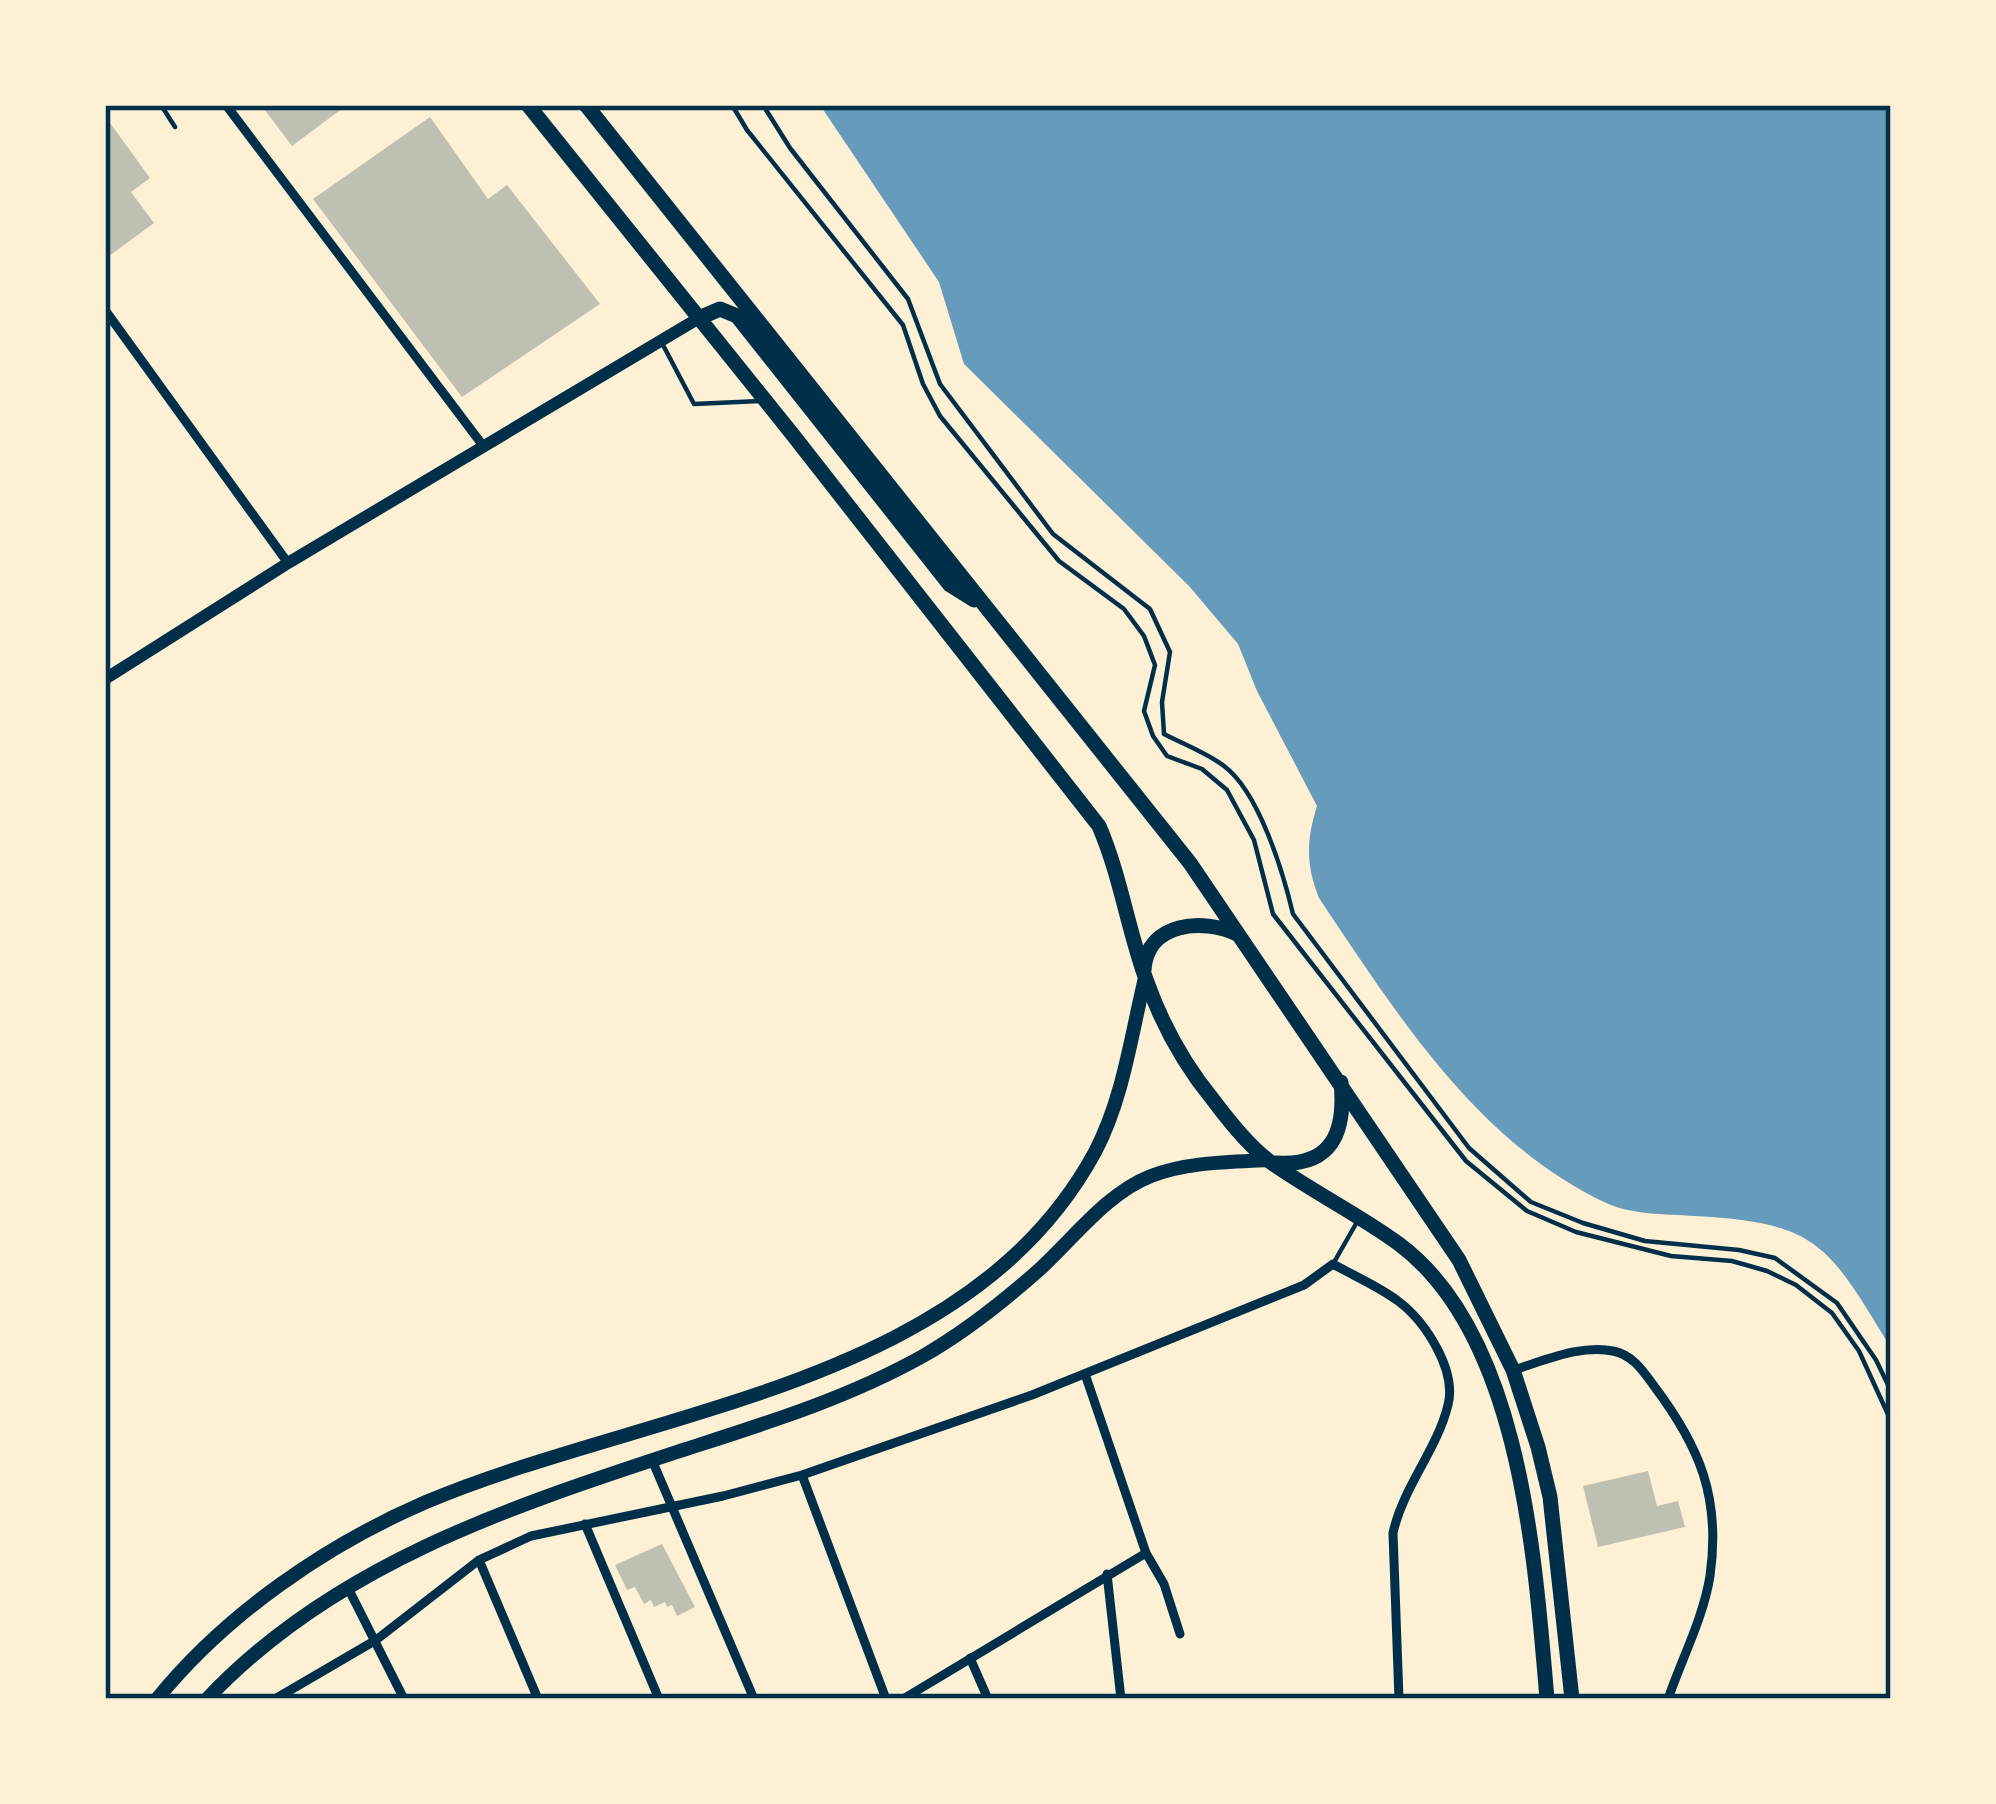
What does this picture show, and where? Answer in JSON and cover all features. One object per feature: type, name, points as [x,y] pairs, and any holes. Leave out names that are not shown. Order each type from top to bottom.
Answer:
[{"type":"main road","points":[[528,105],[1099,826],[1144,975],[1194,1073],[1270,1161],[1400,1245],[1441,1284],[1470,1330],[1511,1443],[1529,1523],[1547,1699]]},
{"type":"main road","points":[[586,105],[1190,862],[1459,1260],[1513,1370],[1550,1497],[1572,1699]]},
{"type":"main road","points":[[699,318],[720,309],[737,316],[950,585],[987,608]]},
{"type":"main road","points":[[157,1699],[202,1649],[244,1613],[287,1581],[379,1526],[472,1485],[790,1382],[862,1353],[966,1293],[1010,1256],[1062,1201],[1096,1150],[1114,1108],[1151,946],[1175,928],[1210,926],[1241,936]]},
{"type":"main road","points":[[207,1699],[258,1652],[346,1586],[484,1520],[836,1398],[928,1353],[998,1304],[1138,1182],[1195,1166],[1305,1162],[1330,1146],[1341,1119],[1340,1081]]},
{"type":"main road","points":[[674,1420],[686,1449]]},
{"type":"street","points":[[226,105],[484,447]]},
{"type":"street","points":[[105,310],[288,563]]},
{"type":"street","points":[[105,679],[288,563],[699,318]]},
{"type":"street","points":[[274,1699],[376,1640],[479,1560],[531,1536],[802,1475],[1085,1374],[1320,1278],[1333,1264],[1412,1313],[1448,1376],[1449,1403],[1398,1509],[1393,1533],[1399,1699]]},
{"type":"street","points":[[1513,1370],[1573,1353],[1606,1350],[1624,1354],[1638,1364],[1691,1439],[1710,1504],[1712,1554],[1701,1613],[1668,1699]]},
{"type":"street","points":[[1085,1374],[1146,1553],[1164,1584],[1180,1634]]},
{"type":"street","points":[[652,1460],[754,1699]]},
{"type":"street","points":[[802,1475],[886,1699]]},
{"type":"street","points":[[585,1524],[659,1699]]},
{"type":"street","points":[[903,1699],[1146,1553]]},
{"type":"street","points":[[479,1560],[538,1699]]},
{"type":"street","points":[[1107,1574],[1121,1699]]},
{"type":"street","points":[[346,1586],[404,1699]]},
{"type":"street","points":[[970,1658],[988,1699]]},
{"type":"lane","points":[[161,105],[175,127]]},
{"type":"lane","points":[[661,340],[694,404],[764,400]]},
{"type":"lane","points":[[1333,1264],[1359,1218]]},
{"type":"path","points":[[732,105],[903,325],[923,384],[940,416],[1059,561],[1124,610],[1144,636],[1155,665],[1144,711],[1153,736],[1168,756],[1202,769],[1227,790],[1254,840],[1274,914],[1466,1162],[1527,1211],[1576,1232],[1671,1256],[1732,1261],[1767,1270],[1796,1285],[1832,1313],[1859,1352],[1891,1421]]},
{"type":"path","points":[[763,105],[790,148],[908,299],[940,384],[1053,534],[1150,609],[1170,652],[1162,701],[1164,734],[1227,767],[1259,815],[1293,914],[1469,1148],[1531,1202],[1583,1223],[1646,1240],[1775,1258],[1837,1303],[1891,1391]]},
{"type":"water","points":[[820,105],[1891,105],[1891,1348],[1852,1286],[1817,1246],[1769,1225],[1637,1212],[1604,1202],[1516,1145],[1442,1070],[1319,898],[1309,853],[1317,806],[1238,644],[1189,586],[964,364],[939,282]]},
{"type":"building","points":[[261,105],[347,105],[292,146]]},
{"type":"building","points":[[105,116],[150,178],[131,192],[154,223],[105,259]]},
{"type":"building","points":[[430,117],[488,199],[507,185],[600,304],[462,397],[313,199]]},
{"type":"building","points":[[1648,1471],[1657,1506],[1678,1501],[1685,1527],[1598,1547],[1583,1486]]},
{"type":"building","points":[[662,1544],[695,1607],[677,1616],[665,1602],[654,1607],[651,1600],[644,1604],[635,1587],[627,1590],[615,1565]]}]
